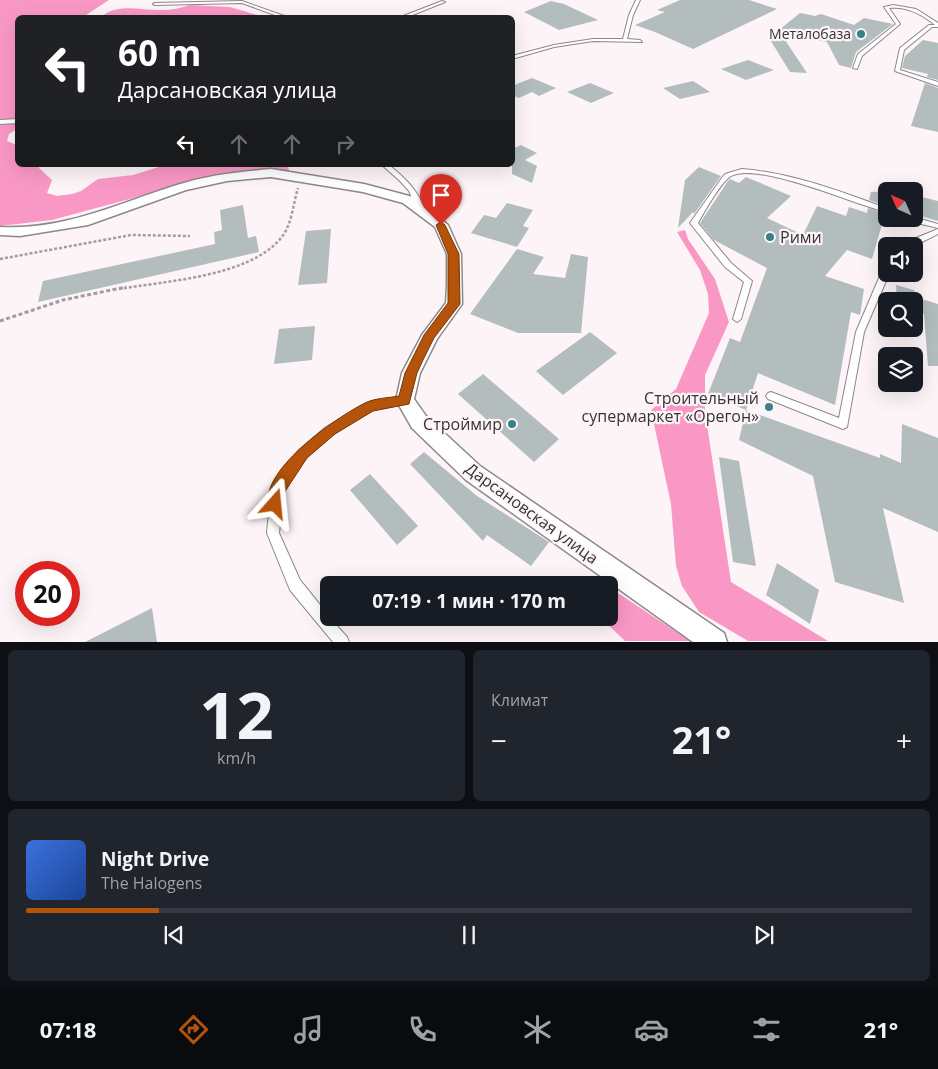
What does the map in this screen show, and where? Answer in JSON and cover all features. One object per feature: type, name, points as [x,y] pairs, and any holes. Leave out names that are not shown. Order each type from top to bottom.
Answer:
[{"type":"street","points":[[0,231],[20,232],[88,221],[182,187],[227,177],[271,173],[389,194],[408,200],[441,225],[454,254],[454,304],[426,343],[411,373],[405,400]]},
{"type":"street","name":"Дарсановская улица","points":[[405,400],[418,422],[473,473],[715,642]]},
{"type":"lane","points":[[625,39],[631,15],[638,0]]},
{"type":"lane","points":[[156,4],[236,1],[280,15]]},
{"type":"lane","points":[[408,15],[443,2]]},
{"type":"lane","points":[[856,68],[860,55],[898,24],[886,8],[895,6],[915,10],[929,16],[938,25]]},
{"type":"lane","points":[[938,25],[931,26],[902,49],[897,71],[938,84]]},
{"type":"lane","points":[[515,57],[554,46],[593,40],[640,40]]},
{"type":"lane","points":[[0,122],[15,121]]},
{"type":"lane","points":[[388,167],[402,178],[417,195],[421,210]]},
{"type":"lane","points":[[737,319],[748,280],[728,265],[694,223],[729,174],[738,170],[750,170],[773,175],[878,208]]},
{"type":"lane","points":[[923,222],[938,226]]},
{"type":"lane","points":[[923,238],[938,231]]},
{"type":"lane","points":[[771,396],[843,424],[860,332],[881,282]]},
{"type":"lane","points":[[342,642],[295,585],[272,532],[277,490],[302,454],[330,430],[370,406],[405,400]]},
{"type":"path","points":[[0,321],[37,306],[226,269],[261,254],[281,239],[293,211],[302,178]]},
{"type":"path","points":[[0,260],[131,235],[190,236]]},
{"type":"shaded area","points":[[0,0],[109,0],[86,15],[15,15],[15,130],[9,134],[7,141],[15,144],[15,167],[39,167],[52,180],[47,193],[57,196],[72,194],[81,191],[98,179],[133,175],[159,167],[288,167],[289,171],[230,172],[52,220],[0,226]]},
{"type":"shaded area","points":[[190,5],[230,7],[257,15],[103,15],[107,12],[122,8],[176,9]]},
{"type":"shaded area","points":[[685,230],[688,239],[715,279],[729,322],[705,375],[705,412],[731,582],[828,641],[748,641],[699,612],[682,586],[676,566],[671,504],[651,410],[676,389],[709,313],[708,294],[700,270],[677,232]]},
{"type":"shaded area","points":[[618,593],[690,641],[625,641],[609,626],[618,626]]},
{"type":"building","points":[[680,0],[749,0],[777,9],[693,49],[635,25],[665,12],[657,10]]},
{"type":"building","points":[[551,1],[564,4],[598,20],[559,30],[524,12]]},
{"type":"building","points":[[800,13],[815,16],[821,14],[854,25],[864,18],[893,24],[856,52],[851,68],[839,65],[827,42],[809,38],[806,40],[781,34],[807,73],[790,72],[769,38]]},
{"type":"building","points":[[923,40],[938,43],[938,80],[927,77],[928,74],[902,68],[905,56]]},
{"type":"building","points":[[748,60],[774,70],[746,80],[721,69]]},
{"type":"building","points":[[532,78],[556,88],[539,96],[532,92],[519,98],[515,96],[515,85]]},
{"type":"building","points":[[693,81],[710,92],[680,99],[663,88]]},
{"type":"building","points":[[590,83],[614,93],[591,103],[567,92]]},
{"type":"building","points":[[925,83],[938,88],[938,132],[911,126]]},
{"type":"building","points":[[521,145],[537,153],[525,160],[537,166],[532,183],[512,174],[512,167],[515,167],[515,148]]},
{"type":"building","points":[[699,167],[721,176],[694,214],[693,212],[678,228],[685,180]]},
{"type":"building","points":[[746,177],[791,196],[767,218],[803,235],[817,206],[846,216],[849,207],[867,213],[868,208],[878,212],[878,228],[881,228],[872,259],[847,250],[825,276],[864,289],[860,315],[851,312],[835,405],[758,373],[746,410],[708,394],[730,338],[740,342],[767,268],[714,240],[700,223],[728,181],[730,179],[739,183]]},
{"type":"building","points":[[871,192],[878,192],[878,203],[869,200]]},
{"type":"building","points":[[923,197],[938,201],[938,221],[923,217]]},
{"type":"building","points":[[507,203],[533,210],[523,226],[529,228],[517,247],[471,233],[484,215],[496,218]]},
{"type":"building","points":[[243,205],[248,238],[256,236],[259,252],[38,302],[43,281],[215,244],[214,232],[222,230],[220,210]]},
{"type":"building","points":[[331,229],[327,283],[298,285],[306,231]]},
{"type":"building","points":[[517,249],[544,257],[533,274],[565,278],[571,254],[588,257],[581,333],[518,333],[470,314]]},
{"type":"building","points":[[896,285],[914,290],[914,292],[896,292]]},
{"type":"building","points":[[923,299],[938,304],[938,366],[928,366]]},
{"type":"building","points":[[315,326],[312,360],[274,364],[279,329]]},
{"type":"building","points":[[590,332],[617,353],[563,395],[536,371]]},
{"type":"building","points":[[483,374],[559,439],[534,462],[458,394]]},
{"type":"building","points":[[746,410],[880,458],[880,454],[901,463],[902,424],[938,438],[938,532],[883,508],[904,603],[835,582],[813,476],[739,440]]},
{"type":"building","points":[[424,452],[477,496],[549,542],[531,566],[487,535],[483,541],[410,464]]},
{"type":"building","points":[[719,457],[739,461],[756,566],[733,562]]},
{"type":"building","points":[[370,474],[418,526],[397,545],[350,490]]},
{"type":"building","points":[[777,563],[819,590],[810,624],[766,595]]},
{"type":"building","points":[[152,608],[157,642],[85,642]]},
{"type":"place","name":"Металобаза","points":[[861,34]]},
{"type":"place","name":"Рими","points":[[770,237]]},
{"type":"place","name":"Строительный супермаркет «Орегон»","points":[[769,407]]},
{"type":"place","name":"Строймир","points":[[512,424]]},
{"type":"route","points":[[275,504],[277,490],[302,454],[330,430],[370,406],[405,400],[411,373],[417,360],[430,335],[454,304],[454,254],[441,225]]}]
